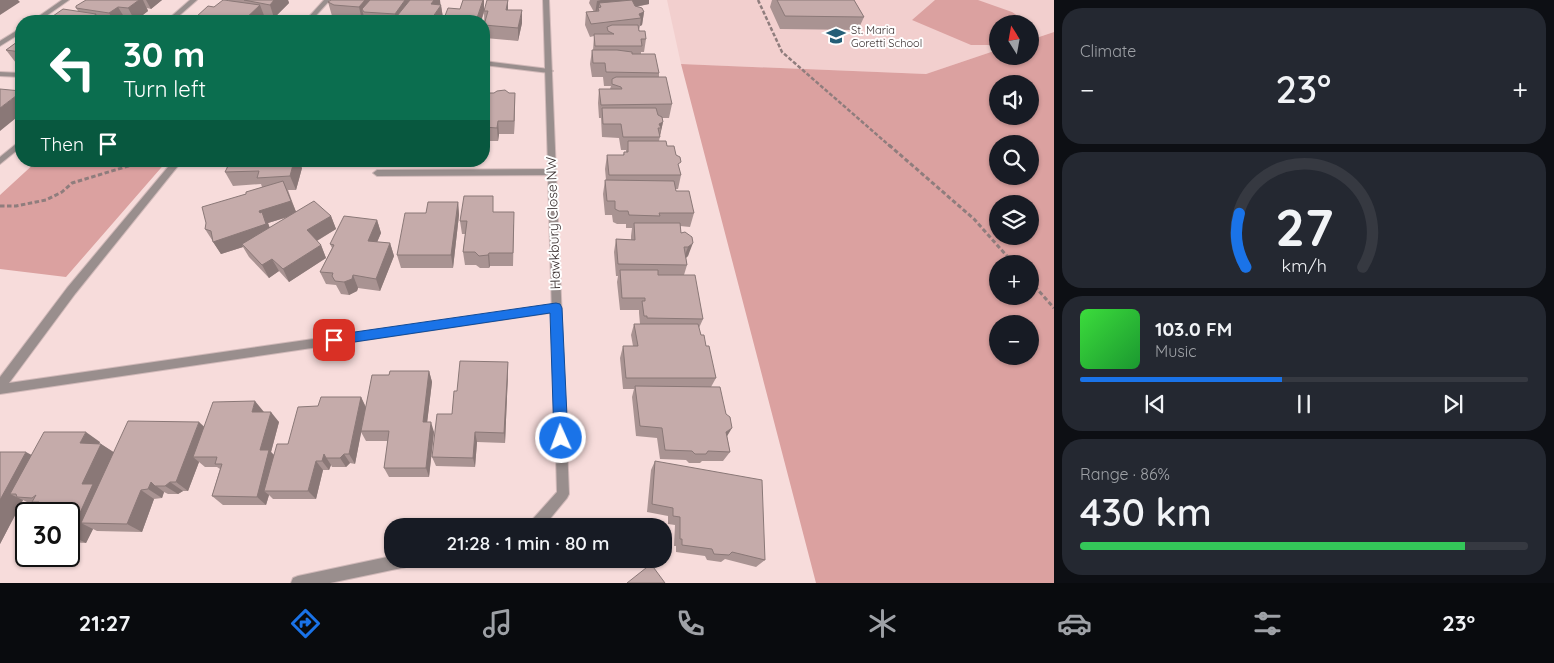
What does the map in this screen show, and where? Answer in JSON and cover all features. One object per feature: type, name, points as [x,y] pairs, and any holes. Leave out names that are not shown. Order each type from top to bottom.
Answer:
[{"type":"street","points":[[43,15],[66,0]]},
{"type":"street","points":[[175,15],[194,0]]},
{"type":"street","points":[[314,15],[328,0]]},
{"type":"street","name":"Hawkbury Close NW","points":[[543,518],[563,494],[550,172],[546,0]]},
{"type":"street","points":[[0,44],[15,34]]},
{"type":"street","points":[[490,64],[549,71]]},
{"type":"street","points":[[0,74],[15,75]]},
{"type":"street","points":[[0,160],[15,148]]},
{"type":"street","points":[[0,387],[71,291],[173,167]]},
{"type":"street","points":[[377,173],[550,172]]},
{"type":"street","points":[[0,387],[556,308]]},
{"type":"street","points":[[298,583],[384,565]]},
{"type":"path","points":[[758,0],[782,52],[974,218],[1006,255]]},
{"type":"path","points":[[0,206],[16,206],[46,200],[62,192],[72,183],[125,167]]},
{"type":"path","points":[[1039,291],[1054,308]]},
{"type":"shaded area","name":"St. Maria Goretti School","points":[[667,0],[1054,0],[1054,32],[1039,37],[1039,15],[989,15],[989,53],[926,74],[681,64]]},
{"type":"shaded area","points":[[935,0],[978,0],[1016,15],[989,15],[989,45],[971,45],[912,20]]},
{"type":"shaded area","points":[[1054,32],[1054,583],[816,583],[681,64],[926,74],[989,53],[989,65],[1039,65],[1039,37]]},
{"type":"shaded area","points":[[30,167],[162,167],[66,277],[0,269],[0,195]]},
{"type":"building","points":[[86,0],[139,0],[128,8],[118,7],[109,13],[76,8],[76,6]]},
{"type":"building","points":[[223,0],[260,5],[249,15],[198,15],[208,6],[214,7]]},
{"type":"building","points":[[244,0],[274,0],[270,5]]},
{"type":"building","points":[[331,0],[365,0],[359,7],[334,5],[328,2]]},
{"type":"building","points":[[370,0],[405,0],[395,14],[364,12],[362,9]]},
{"type":"building","points":[[410,0],[434,0],[431,4],[441,5],[434,15],[398,15]]},
{"type":"building","points":[[463,0],[483,0],[478,15],[445,15],[448,8],[460,9]]},
{"type":"building","points":[[487,0],[508,0],[506,10],[522,10],[518,28],[490,26],[490,15],[487,15],[488,11],[484,11]]},
{"type":"building","points":[[632,0],[635,6],[642,8],[644,12],[639,14],[641,18],[591,24],[586,12],[599,11],[598,8],[601,7],[599,3]]},
{"type":"building","points":[[777,0],[854,0],[864,17],[785,16]]},
{"type":"building","points":[[63,9],[96,14],[95,15],[54,15]]},
{"type":"building","points":[[612,25],[638,25],[639,31],[645,31],[646,39],[641,39],[642,46],[595,46],[594,34],[614,34],[608,31],[607,27]]},
{"type":"building","points":[[15,43],[15,51],[6,50]]},
{"type":"building","points":[[592,50],[617,50],[632,52],[632,54],[655,54],[659,73],[606,72],[605,63],[593,63]]},
{"type":"building","points":[[616,77],[666,77],[672,104],[601,105],[599,89],[622,89],[612,84],[612,79]]},
{"type":"building","points":[[0,89],[15,90],[15,97],[0,108]]},
{"type":"building","points":[[505,90],[509,93],[515,93],[514,121],[498,121],[497,128],[490,127],[490,93]]},
{"type":"building","points":[[602,108],[656,108],[663,122],[659,124],[661,128],[658,128],[660,137],[623,137],[621,124],[603,124]]},
{"type":"building","points":[[628,141],[666,141],[667,146],[674,146],[676,155],[680,157],[681,162],[678,164],[681,175],[609,175],[607,155],[624,155],[624,152],[628,152]]},
{"type":"building","points":[[228,167],[292,167],[290,176],[257,178],[259,171],[225,172]]},
{"type":"building","points":[[605,180],[674,181],[676,191],[689,191],[694,213],[659,213],[660,216],[629,215],[628,211],[615,209],[615,201],[607,201]]},
{"type":"building","points":[[283,181],[291,201],[259,211],[260,213],[262,212],[266,224],[213,242],[211,231],[205,229],[206,223],[202,207]]},
{"type":"building","points":[[464,196],[493,196],[493,212],[514,212],[513,253],[489,253],[488,255],[479,256],[475,252],[463,252],[467,221],[460,221]]},
{"type":"building","points":[[314,201],[331,216],[307,230],[321,245],[283,269],[272,259],[262,265],[242,244]]},
{"type":"building","points":[[428,202],[458,202],[451,255],[397,255],[405,213],[426,213]]},
{"type":"building","points":[[344,216],[377,220],[368,241],[390,243],[376,279],[353,275],[352,279],[344,282],[335,281],[332,276],[333,273],[320,272],[334,245],[330,244]]},
{"type":"building","points":[[634,223],[680,223],[681,233],[685,232],[692,237],[693,243],[688,247],[684,247],[687,265],[618,264],[616,239],[635,240]]},
{"type":"building","points":[[620,270],[658,270],[658,275],[695,275],[703,319],[647,318],[647,316],[644,316],[642,301],[645,301],[645,298],[622,298]]},
{"type":"building","points":[[634,324],[698,324],[701,335],[704,335],[706,346],[709,346],[716,378],[626,378],[623,346],[638,346]]},
{"type":"building","points":[[460,361],[508,362],[504,433],[475,432],[473,458],[432,457],[437,414],[452,414],[454,391],[457,391]]},
{"type":"building","points":[[390,371],[429,371],[423,422],[431,422],[426,468],[384,468],[389,431],[361,431],[372,375],[389,375]]},
{"type":"building","points":[[635,386],[720,387],[726,414],[730,417],[732,428],[726,432],[730,452],[708,451],[706,454],[695,454],[692,451],[665,450],[662,428],[640,426]]},
{"type":"building","points":[[321,397],[361,397],[349,454],[344,454],[340,458],[326,458],[324,454],[322,461],[316,461],[308,491],[264,491],[277,444],[288,444],[298,407],[318,406]]},
{"type":"building","points":[[255,401],[252,412],[271,412],[260,450],[269,450],[257,497],[212,496],[222,464],[215,464],[217,457],[193,457],[213,402]]},
{"type":"building","points":[[128,421],[199,422],[176,482],[170,482],[165,486],[155,486],[151,482],[148,489],[141,490],[127,524],[81,523]]},
{"type":"building","points":[[44,432],[86,432],[80,443],[101,444],[82,484],[93,484],[80,513],[80,502],[32,502],[36,495],[32,498],[17,497],[16,494],[10,494]]},
{"type":"building","points":[[0,452],[26,452],[0,500]]},
{"type":"building","points":[[655,461],[762,480],[765,560],[732,552],[729,555],[714,554],[712,549],[682,545],[682,539],[680,539],[680,517],[673,516],[673,508],[652,504]]},
{"type":"building","points":[[646,568],[654,568],[665,583],[627,583]]},
{"type":"place","name":"St. Maria Goretti School","points":[[836,36]]},
{"type":"route","points":[[334,340],[556,308],[561,438]]}]
